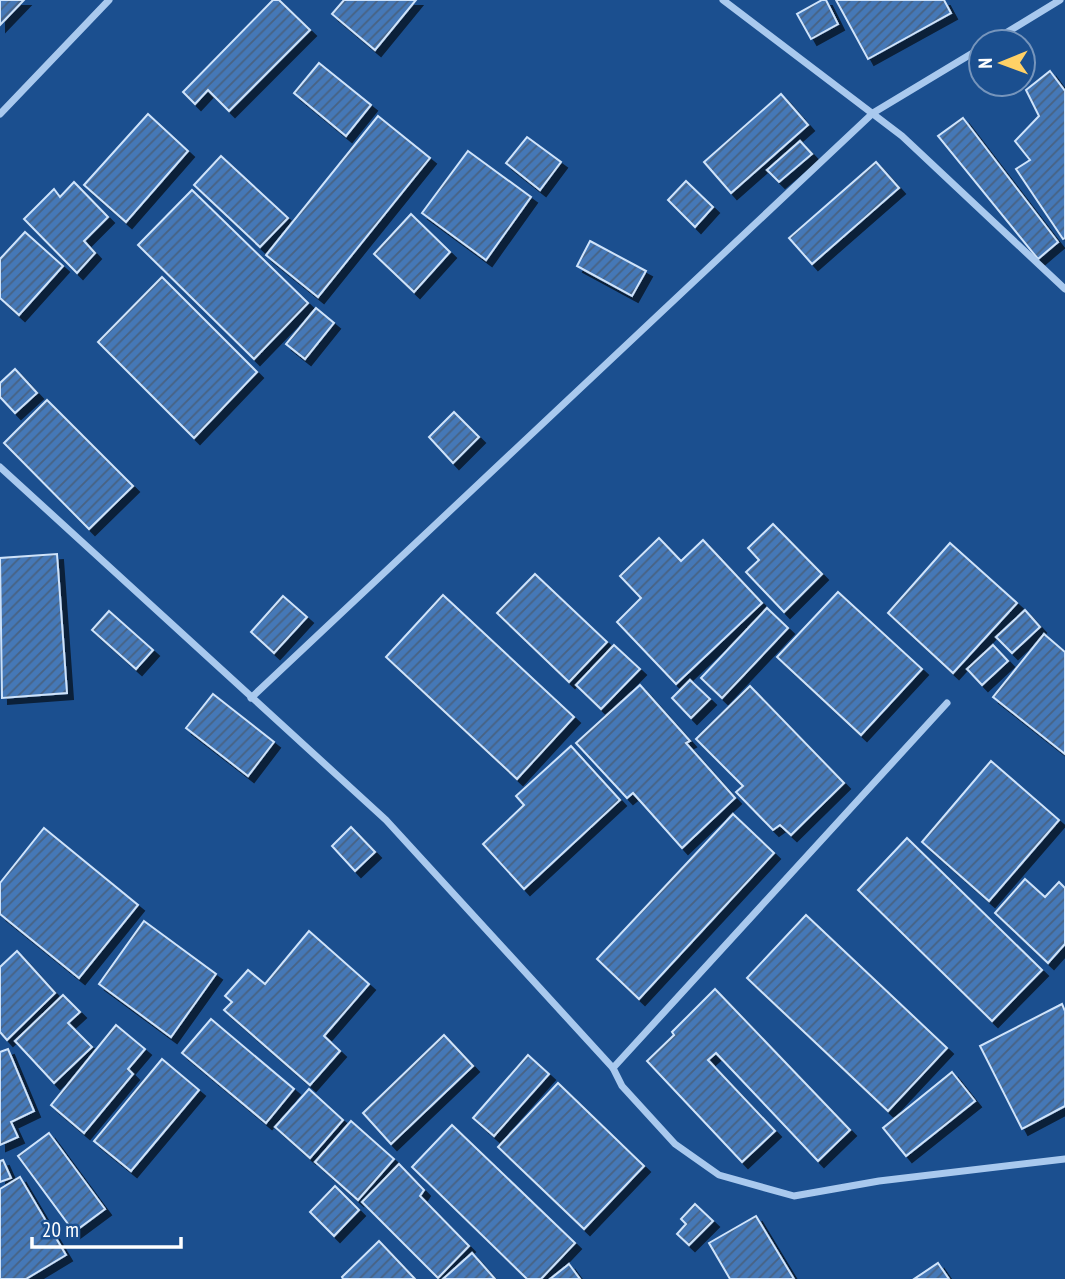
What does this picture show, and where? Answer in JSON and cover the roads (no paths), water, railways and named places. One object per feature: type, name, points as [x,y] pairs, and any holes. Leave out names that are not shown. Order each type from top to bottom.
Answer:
[{"type":"street","points":[[0,114],[109,0]]},
{"type":"street","points":[[723,0],[902,136],[1065,289]]},
{"type":"street","points":[[1014,28],[1060,0]]},
{"type":"street","points":[[251,698],[873,113],[967,56]]},
{"type":"street","points":[[0,467],[386,820],[613,1068],[622,1086],[675,1144],[719,1175],[794,1196],[878,1181],[1065,1159]]},
{"type":"street","points":[[613,1068],[947,703]]}]
